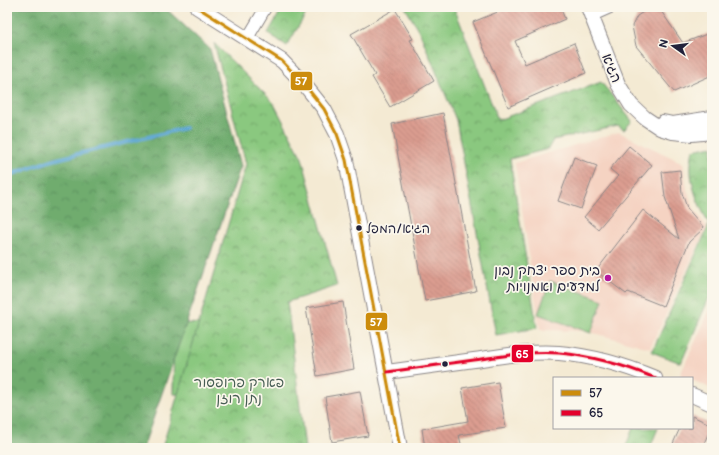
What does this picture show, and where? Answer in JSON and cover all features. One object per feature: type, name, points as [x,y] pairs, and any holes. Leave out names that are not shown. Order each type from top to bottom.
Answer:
[{"type":"street","points":[[197,7],[282,61],[304,84],[324,109],[336,134],[346,160],[387,372],[400,448]]},
{"type":"street","points":[[247,39],[266,7]]},
{"type":"street","points":[[590,11],[611,7]]},
{"type":"street","name":"הגיא","points":[[590,11],[618,84],[631,105],[660,128],[673,132],[692,134],[712,132]]},
{"type":"street","points":[[649,120],[673,124],[712,118]]},
{"type":"street","points":[[387,372],[506,355],[546,353],[575,355],[608,361],[652,377]]},
{"type":"street","points":[[693,395],[712,404]]},
{"type":"shaded area","name":"בית ספר יצחק נבון למדעים ואמנויות","points":[[619,132],[683,163],[687,190],[694,209],[707,227],[650,348],[586,331],[540,330],[515,163]]},
{"type":"shaded area","points":[[712,305],[712,389],[693,380],[693,377],[680,375]]},
{"type":"green space","points":[[7,7],[164,7],[210,49],[241,166],[143,448],[7,448]]},
{"type":"green space","points":[[283,7],[310,7],[287,46],[268,33]]},
{"type":"green space","points":[[405,7],[454,7],[498,120],[601,82],[632,121],[624,130],[618,126],[553,140],[548,149],[510,159],[537,328],[496,335],[456,120],[420,33]]},
{"type":"green space","name":"פארק פרופסור נתן רוזן","points":[[214,43],[273,102],[302,158],[337,286],[287,302],[305,448],[162,448],[246,164]]},
{"type":"green space","points":[[712,146],[712,291],[681,363],[652,352],[709,225],[700,207],[694,189],[691,161],[693,150]]},
{"type":"green space","points":[[550,281],[603,300],[591,333],[538,314]]},
{"type":"green space","points":[[174,323],[218,324],[220,395],[173,394]]},
{"type":"green space","points":[[633,429],[658,429],[650,448],[625,448]]},
{"type":"building","points":[[510,7],[560,7],[565,19],[515,41],[525,64],[574,43],[586,73],[508,107],[473,22]]},
{"type":"building","points":[[395,9],[413,39],[410,40],[434,81],[390,107],[372,77],[375,75],[351,34]]},
{"type":"building","points":[[648,9],[661,11],[683,43],[712,32],[712,75],[674,92],[636,46],[632,26],[637,16]]},
{"type":"building","points":[[443,113],[476,291],[425,301],[392,124]]},
{"type":"building","points":[[629,146],[652,165],[598,229],[584,217],[618,176],[610,169]]},
{"type":"building","points":[[574,157],[597,166],[581,209],[558,201]]},
{"type":"building","points":[[680,170],[682,193],[687,208],[704,228],[689,242],[663,306],[628,292],[626,294],[596,271],[643,210],[679,239],[665,197],[662,172]]},
{"type":"building","points":[[343,302],[354,369],[317,376],[306,308]]},
{"type":"building","points":[[498,382],[506,428],[459,435],[462,448],[425,448],[422,429],[468,421],[462,388]]},
{"type":"building","points":[[360,391],[368,436],[332,442],[325,397]]},
{"type":"building","points":[[693,416],[712,425],[702,448],[671,448],[680,429],[693,429]]},
{"type":"waterway","points":[[7,176],[49,161],[185,128]]},
{"type":"transit line","name":"57","points":[[197,7],[282,61],[304,84],[324,109],[337,134],[346,160],[400,448]]},
{"type":"transit line","name":"65","points":[[387,372],[527,353],[559,353],[571,354],[620,365],[652,377]]},
{"type":"place","name":"הגיא/המפל","points":[[359,228]]},
{"type":"place","name":"בית ספר יצחק נבון למדעים ואמנויות","points":[[608,278]]}]
